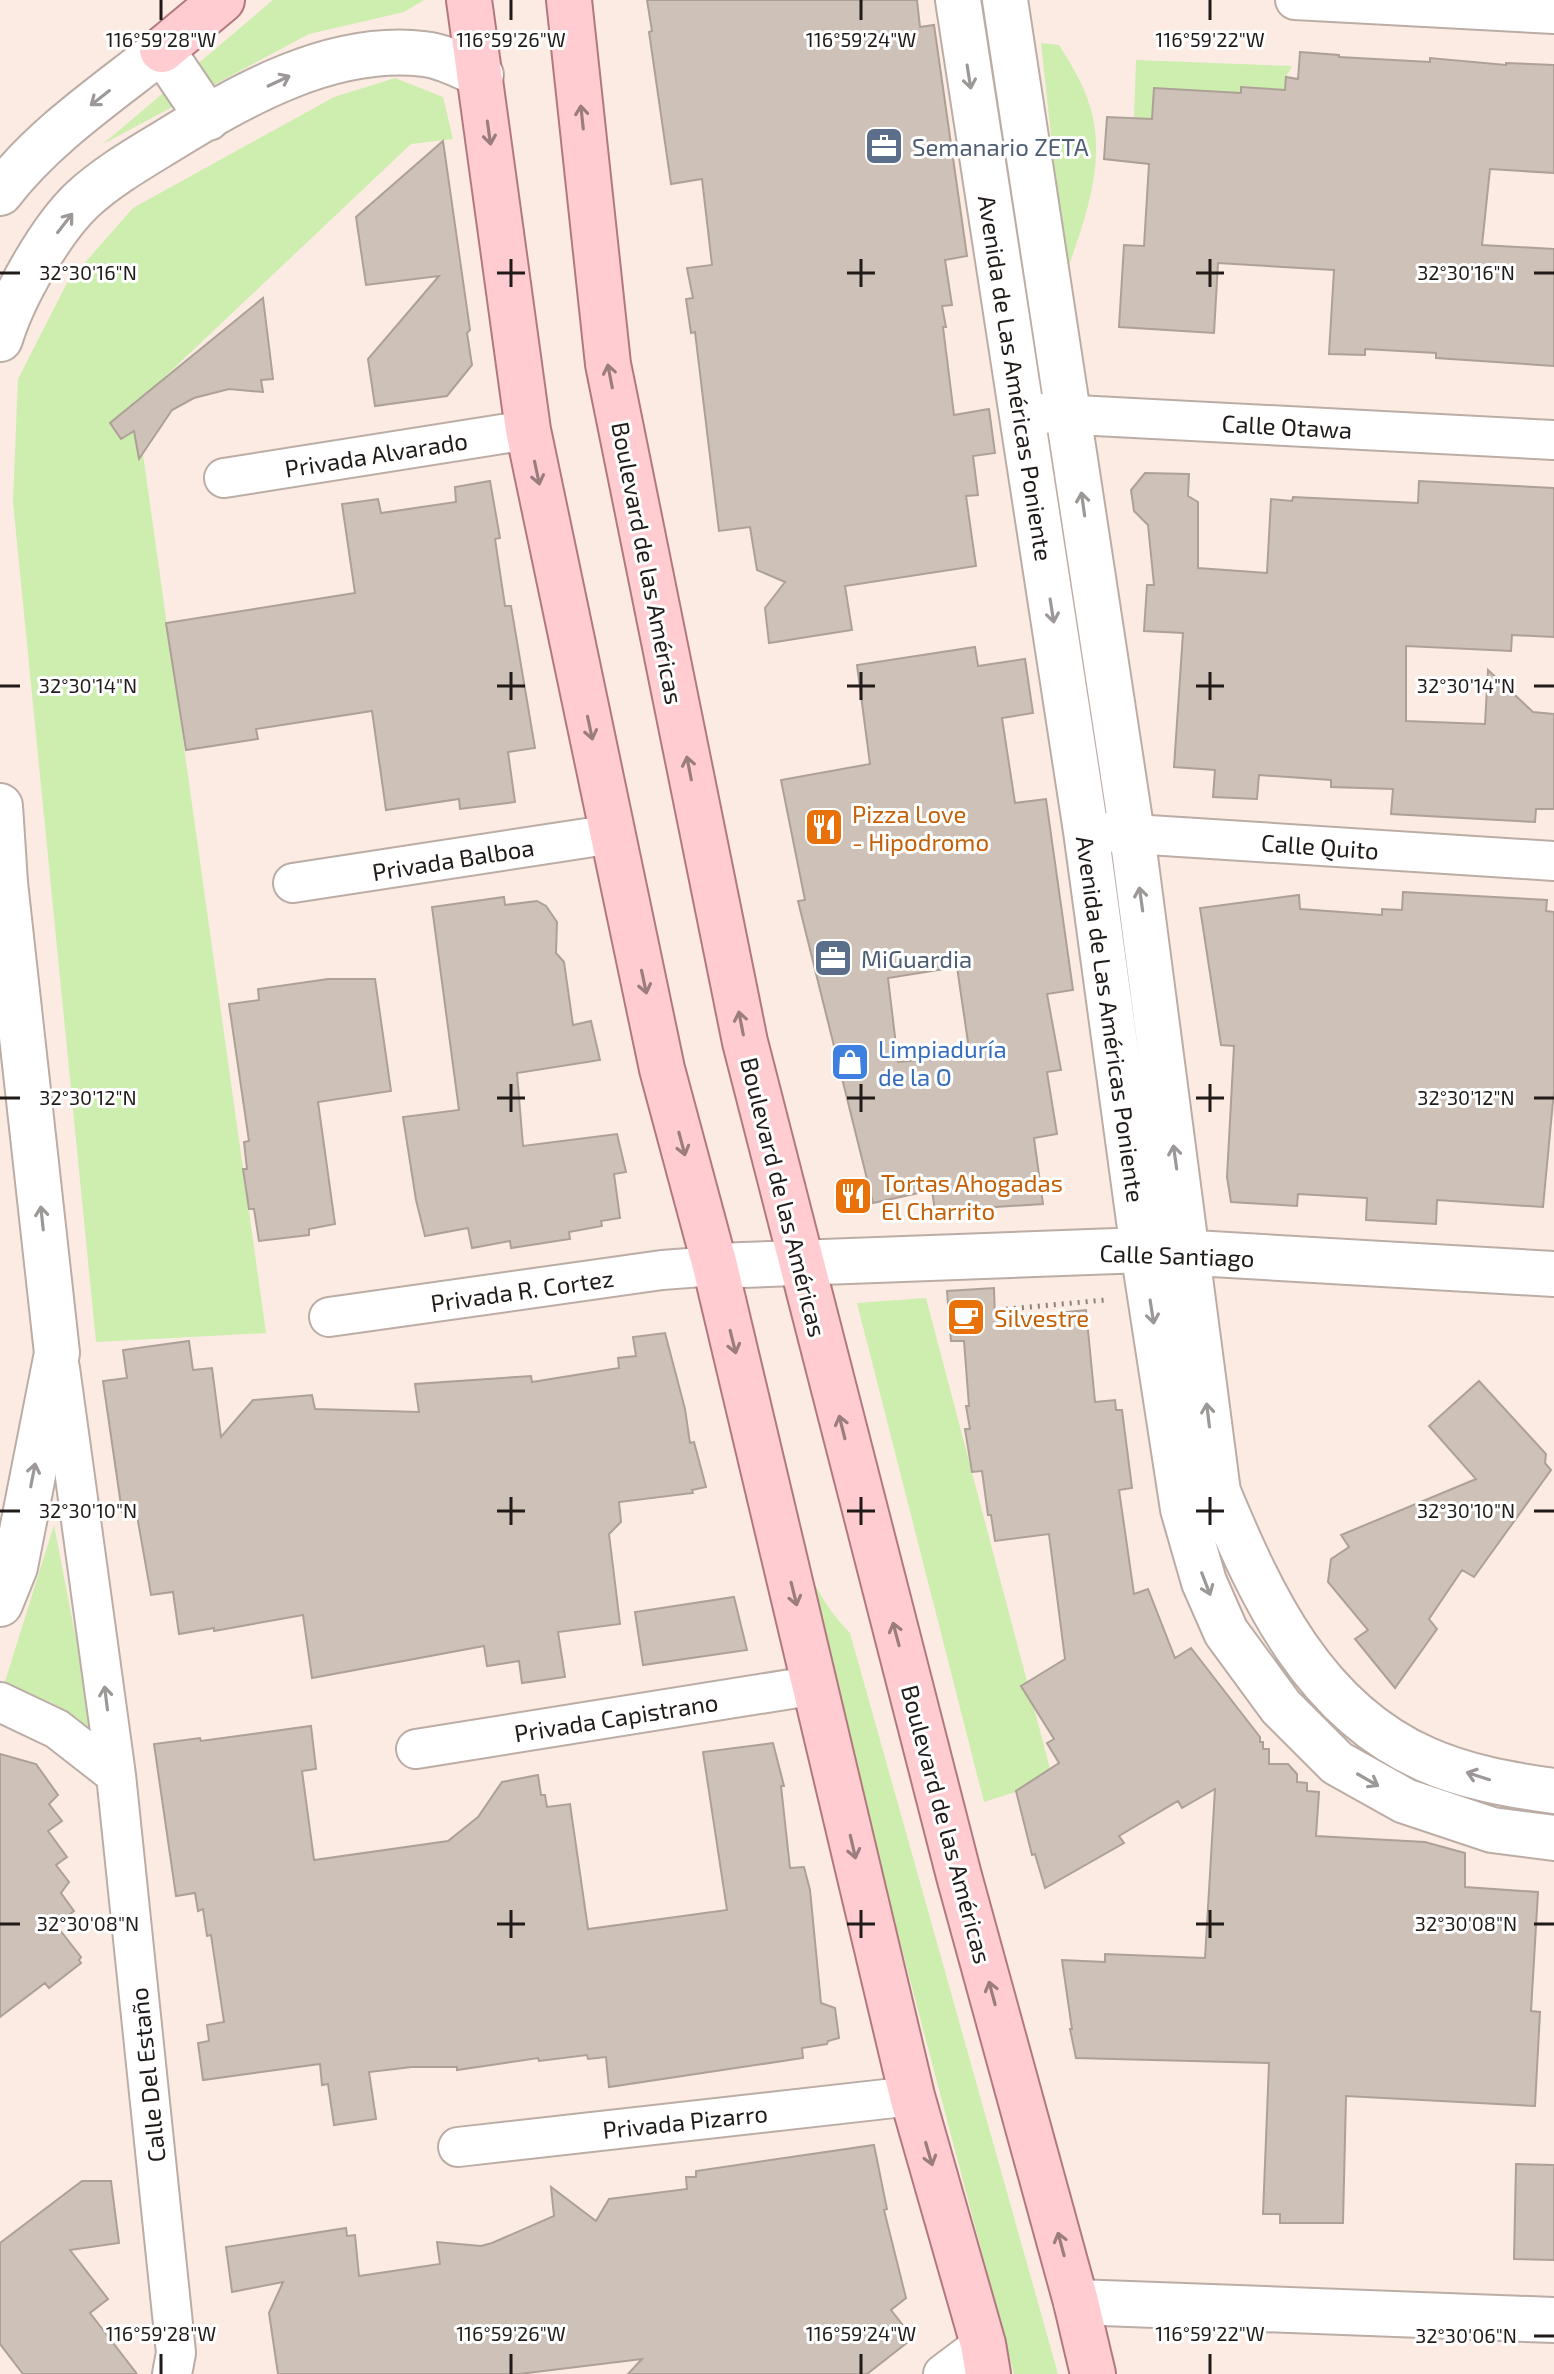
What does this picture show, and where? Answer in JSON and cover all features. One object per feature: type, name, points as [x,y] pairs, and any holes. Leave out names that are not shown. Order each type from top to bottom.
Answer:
[{"type":"main road","points":[[162,50],[222,0]]},
{"type":"main road","points":[[469,0],[528,430],[662,1069],[715,1266],[912,2096],[985,2359]]},
{"type":"main road","name":"Boulevard de las Américas","points":[[569,0],[608,364],[745,1042],[955,1861],[1093,2374]]},
{"type":"street","name":"Avenida de Las Américas Poniente","points":[[958,0],[1086,831],[1143,1250],[1183,1509],[1204,1582],[1226,1632],[1281,1707],[1337,1763],[1405,1801],[1492,1830],[1554,1838]]},
{"type":"street","name":"Avenida de Las Américas Poniente","points":[[1005,0],[1132,834],[1218,1492],[1247,1562],[1290,1639],[1317,1677],[1366,1725],[1424,1759],[1502,1784],[1554,1791]]},
{"type":"street","points":[[1295,0],[1554,14]]},
{"type":"street","points":[[0,193],[22,164],[162,50],[208,118]]},
{"type":"street","points":[[0,339],[37,259],[83,199],[128,165],[208,118],[294,74],[361,55],[425,54],[481,75]]},
{"type":"street","name":"Calle Otawa","points":[[1020,412],[1554,440]]},
{"type":"street","name":"Privada Alvarado","points":[[224,478],[528,430]]},
{"type":"street","points":[[0,806],[10,1022],[57,1353],[15,1567],[0,1604]]},
{"type":"street","name":"Calle Quito","points":[[1086,831],[1554,861]]},
{"type":"street","name":"Privada Balboa","points":[[293,883],[613,834]]},
{"type":"street","name":"Calle Santiago","points":[[715,1266],[1143,1250],[1554,1274]]},
{"type":"street","name":"Privada R. Cortez","points":[[329,1317],[662,1270],[715,1266]]},
{"type":"street","name":"Calle Del Estaño","points":[[57,1353],[116,1775],[176,2353],[172,2374]]},
{"type":"street","points":[[1281,1707],[1317,1677]]},
{"type":"street","name":"Privada Capistrano","points":[[416,1749],[816,1685]]},
{"type":"street","points":[[0,1702],[57,1729],[116,1775]]},
{"type":"street","name":"Privada Pizarro","points":[[458,2147],[912,2096]]},
{"type":"street","points":[[1076,2302],[1554,2320]]},
{"type":"street","points":[[943,2374],[985,2359]]},
{"type":"path","points":[[998,1310],[1150,1296]]},
{"type":"green space","points":[[273,0],[424,0],[404,12],[309,34],[103,144]]},
{"type":"green space","points":[[1041,43],[1059,45],[1070,62],[1088,99],[1096,138],[1090,198],[1066,274]]},
{"type":"green space","points":[[1136,60],[1292,66],[1286,77],[1285,97],[1241,87],[1241,93],[1154,88],[1152,120],[1134,118]]},
{"type":"green space","points":[[395,78],[443,97],[453,139],[411,144],[136,404],[266,1333],[96,1342],[13,502],[18,379],[67,283],[133,208],[334,97]]},
{"type":"green space","points":[[926,1298],[1053,1780],[984,1802],[857,1303]]},
{"type":"green space","points":[[788,1517],[820,1593],[850,1633],[1058,2374],[1014,2374]]},
{"type":"green space","points":[[54,1525],[96,1743],[76,1720],[56,1705],[33,1695],[3,1688]]},
{"type":"building","points":[[647,0],[917,0],[920,27],[934,25],[967,256],[945,260],[952,305],[942,306],[946,327],[943,327],[954,415],[989,409],[995,453],[973,456],[978,495],[966,496],[976,566],[845,586],[852,630],[769,643],[765,608],[785,582],[757,570],[750,527],[719,531],[695,332],[691,333],[686,299],[693,298],[687,268],[712,265],[702,179],[671,184]]},
{"type":"building","points":[[1300,52],[1430,62],[1430,58],[1506,65],[1554,65],[1554,173],[1490,169],[1482,245],[1554,249],[1554,366],[1436,358],[1436,353],[1365,349],[1365,355],[1329,354],[1334,270],[1218,263],[1214,333],[1119,327],[1124,245],[1144,246],[1149,164],[1104,159],[1107,117],[1152,119],[1154,88],[1241,93],[1241,87],[1285,90],[1286,77],[1298,79]]},
{"type":"building","points":[[443,141],[470,330],[467,333],[472,365],[447,396],[375,406],[368,359],[439,276],[366,285],[356,217]]},
{"type":"building","points":[[263,298],[273,379],[261,380],[263,392],[229,389],[194,398],[172,410],[139,459],[134,431],[121,439],[110,423]]},
{"type":"building","points":[[1145,473],[1189,474],[1188,496],[1198,502],[1198,568],[1267,573],[1271,499],[1292,501],[1293,497],[1418,503],[1419,481],[1554,488],[1554,637],[1512,635],[1511,651],[1406,646],[1406,721],[1485,724],[1488,670],[1533,712],[1554,714],[1554,809],[1536,809],[1535,822],[1391,814],[1393,789],[1331,787],[1331,780],[1259,775],[1257,799],[1213,797],[1215,770],[1174,767],[1183,633],[1144,631],[1147,585],[1154,585],[1148,525],[1134,511],[1131,490]]},
{"type":"building","points":[[490,481],[500,538],[495,539],[505,606],[511,606],[535,748],[508,752],[515,802],[460,809],[459,799],[386,810],[372,711],[256,729],[258,739],[186,750],[166,623],[355,593],[342,504],[378,499],[381,513],[456,502],[455,487]]},
{"type":"building","points":[[975,647],[978,666],[1025,659],[1033,713],[1002,718],[1015,803],[1046,799],[1073,990],[1047,994],[1061,1070],[1047,1072],[1057,1134],[1034,1138],[1043,1204],[935,1211],[932,1190],[873,1203],[798,901],[805,900],[781,780],[870,764],[857,665]],"holes":[[[957,967],[970,1056],[898,1062],[888,978]]]},
{"type":"building","points":[[1403,892],[1547,900],[1546,911],[1554,912],[1554,1091],[1543,1207],[1437,1200],[1436,1224],[1366,1220],[1367,1198],[1298,1194],[1297,1206],[1231,1202],[1227,1177],[1234,1046],[1221,1045],[1200,908],[1299,895],[1300,909],[1382,915],[1382,909],[1402,910]]},
{"type":"building","points":[[504,897],[505,905],[537,901],[546,906],[557,922],[556,953],[564,962],[573,1025],[591,1021],[600,1060],[517,1073],[523,1146],[617,1134],[626,1172],[614,1174],[620,1218],[601,1221],[602,1226],[569,1232],[570,1239],[511,1248],[510,1241],[472,1248],[468,1228],[425,1236],[403,1117],[459,1110],[432,907]]},
{"type":"building","points":[[328,979],[375,979],[391,1091],[318,1102],[335,1224],[309,1229],[309,1235],[259,1241],[254,1209],[249,1209],[243,1169],[247,1169],[244,1142],[249,1141],[229,1004],[259,1000],[258,989]]},
{"type":"building","points":[[994,1288],[995,1319],[1086,1310],[1095,1402],[1115,1400],[1116,1410],[1122,1410],[1132,1488],[1119,1490],[1134,1594],[1148,1589],[1175,1658],[1191,1648],[1260,1737],[1263,1749],[1269,1749],[1269,1764],[1288,1764],[1297,1774],[1297,1782],[1307,1783],[1307,1791],[1319,1792],[1316,1836],[1425,1842],[1465,1853],[1465,1887],[1538,1892],[1531,2011],[1540,2012],[1535,2106],[1346,2096],[1343,2223],[1280,2223],[1280,2214],[1263,2214],[1269,2063],[1076,2058],[1062,1960],[1105,1962],[1105,1954],[1205,1958],[1215,1789],[1182,1808],[1178,1801],[1119,1836],[1124,1843],[1045,1888],[1035,1854],[1032,1855],[1016,1791],[1059,1763],[1047,1743],[1054,1739],[1021,1686],[1065,1659],[1049,1534],[995,1541],[982,1471],[972,1472],[965,1429],[970,1429],[966,1406],[969,1406],[964,1341],[951,1341],[947,1291]]},
{"type":"building","points":[[665,1333],[685,1409],[690,1443],[694,1442],[706,1487],[692,1490],[693,1493],[619,1502],[621,1522],[609,1534],[620,1624],[558,1632],[565,1677],[522,1683],[519,1661],[487,1666],[484,1646],[312,1678],[303,1615],[179,1634],[173,1592],[151,1595],[136,1510],[122,1512],[103,1381],[127,1378],[123,1350],[189,1341],[193,1370],[212,1368],[221,1437],[253,1400],[312,1395],[315,1409],[419,1412],[415,1384],[531,1376],[532,1382],[619,1368],[618,1358],[636,1356],[633,1337]]},
{"type":"building","points":[[1479,1381],[1546,1454],[1545,1463],[1551,1470],[1474,1577],[1462,1570],[1429,1619],[1437,1629],[1395,1688],[1355,1639],[1368,1630],[1328,1582],[1331,1559],[1349,1547],[1341,1535],[1476,1479],[1429,1426]]},
{"type":"building","points":[[734,1597],[747,1650],[643,1665],[635,1612]]},
{"type":"building","points":[[311,1726],[316,1769],[302,1771],[314,1860],[448,1841],[478,1817],[502,1782],[538,1775],[541,1795],[545,1795],[547,1807],[570,1804],[588,1929],[727,1910],[703,1752],[773,1743],[784,1786],[781,1786],[790,1868],[804,1867],[810,1890],[821,2003],[835,2008],[839,2038],[827,2044],[802,2048],[803,2058],[609,2087],[606,2057],[588,2059],[587,2055],[539,2061],[538,2058],[457,2070],[457,2067],[412,2067],[369,2072],[376,2119],[334,2125],[328,2084],[322,2085],[320,2064],[203,2080],[198,2043],[209,2041],[207,2025],[224,2022],[211,1935],[207,1936],[203,1909],[198,1911],[195,1893],[176,1896],[154,1744]]},
{"type":"building","points":[[0,1754],[36,1764],[58,1795],[49,1804],[62,1821],[48,1831],[67,1857],[56,1865],[69,1882],[61,1893],[74,1911],[56,1925],[81,1957],[81,1963],[49,1988],[45,1983],[0,2017]]},
{"type":"building","points":[[874,2145],[887,2209],[884,2210],[906,2298],[891,2310],[913,2338],[867,2374],[628,2374],[642,2359],[519,2374],[278,2374],[269,2313],[283,2282],[232,2292],[226,2247],[346,2228],[347,2236],[355,2235],[359,2276],[440,2264],[437,2242],[481,2246],[554,2216],[551,2187],[596,2221],[609,2199],[687,2189],[686,2177],[696,2177],[696,2171]]},
{"type":"building","points":[[1516,2164],[1554,2165],[1554,2260],[1514,2259]]},
{"type":"building","points":[[82,2181],[111,2181],[119,2243],[70,2250],[108,2299],[90,2313],[137,2374],[23,2374],[0,2344],[0,2243]]},
{"type":"place","name":"Semanario ZETA","points":[[884,146]]},
{"type":"place","name":"Pizza Love - Hipodromo","points":[[824,827]]},
{"type":"place","name":"MiGuardia","points":[[833,958]]},
{"type":"place","name":"Limpiaduría de la O","points":[[850,1062]]},
{"type":"place","name":"Tortas Ahogadas El Charrito","points":[[853,1196]]},
{"type":"place","name":"Silvestre","points":[[966,1317]]}]
